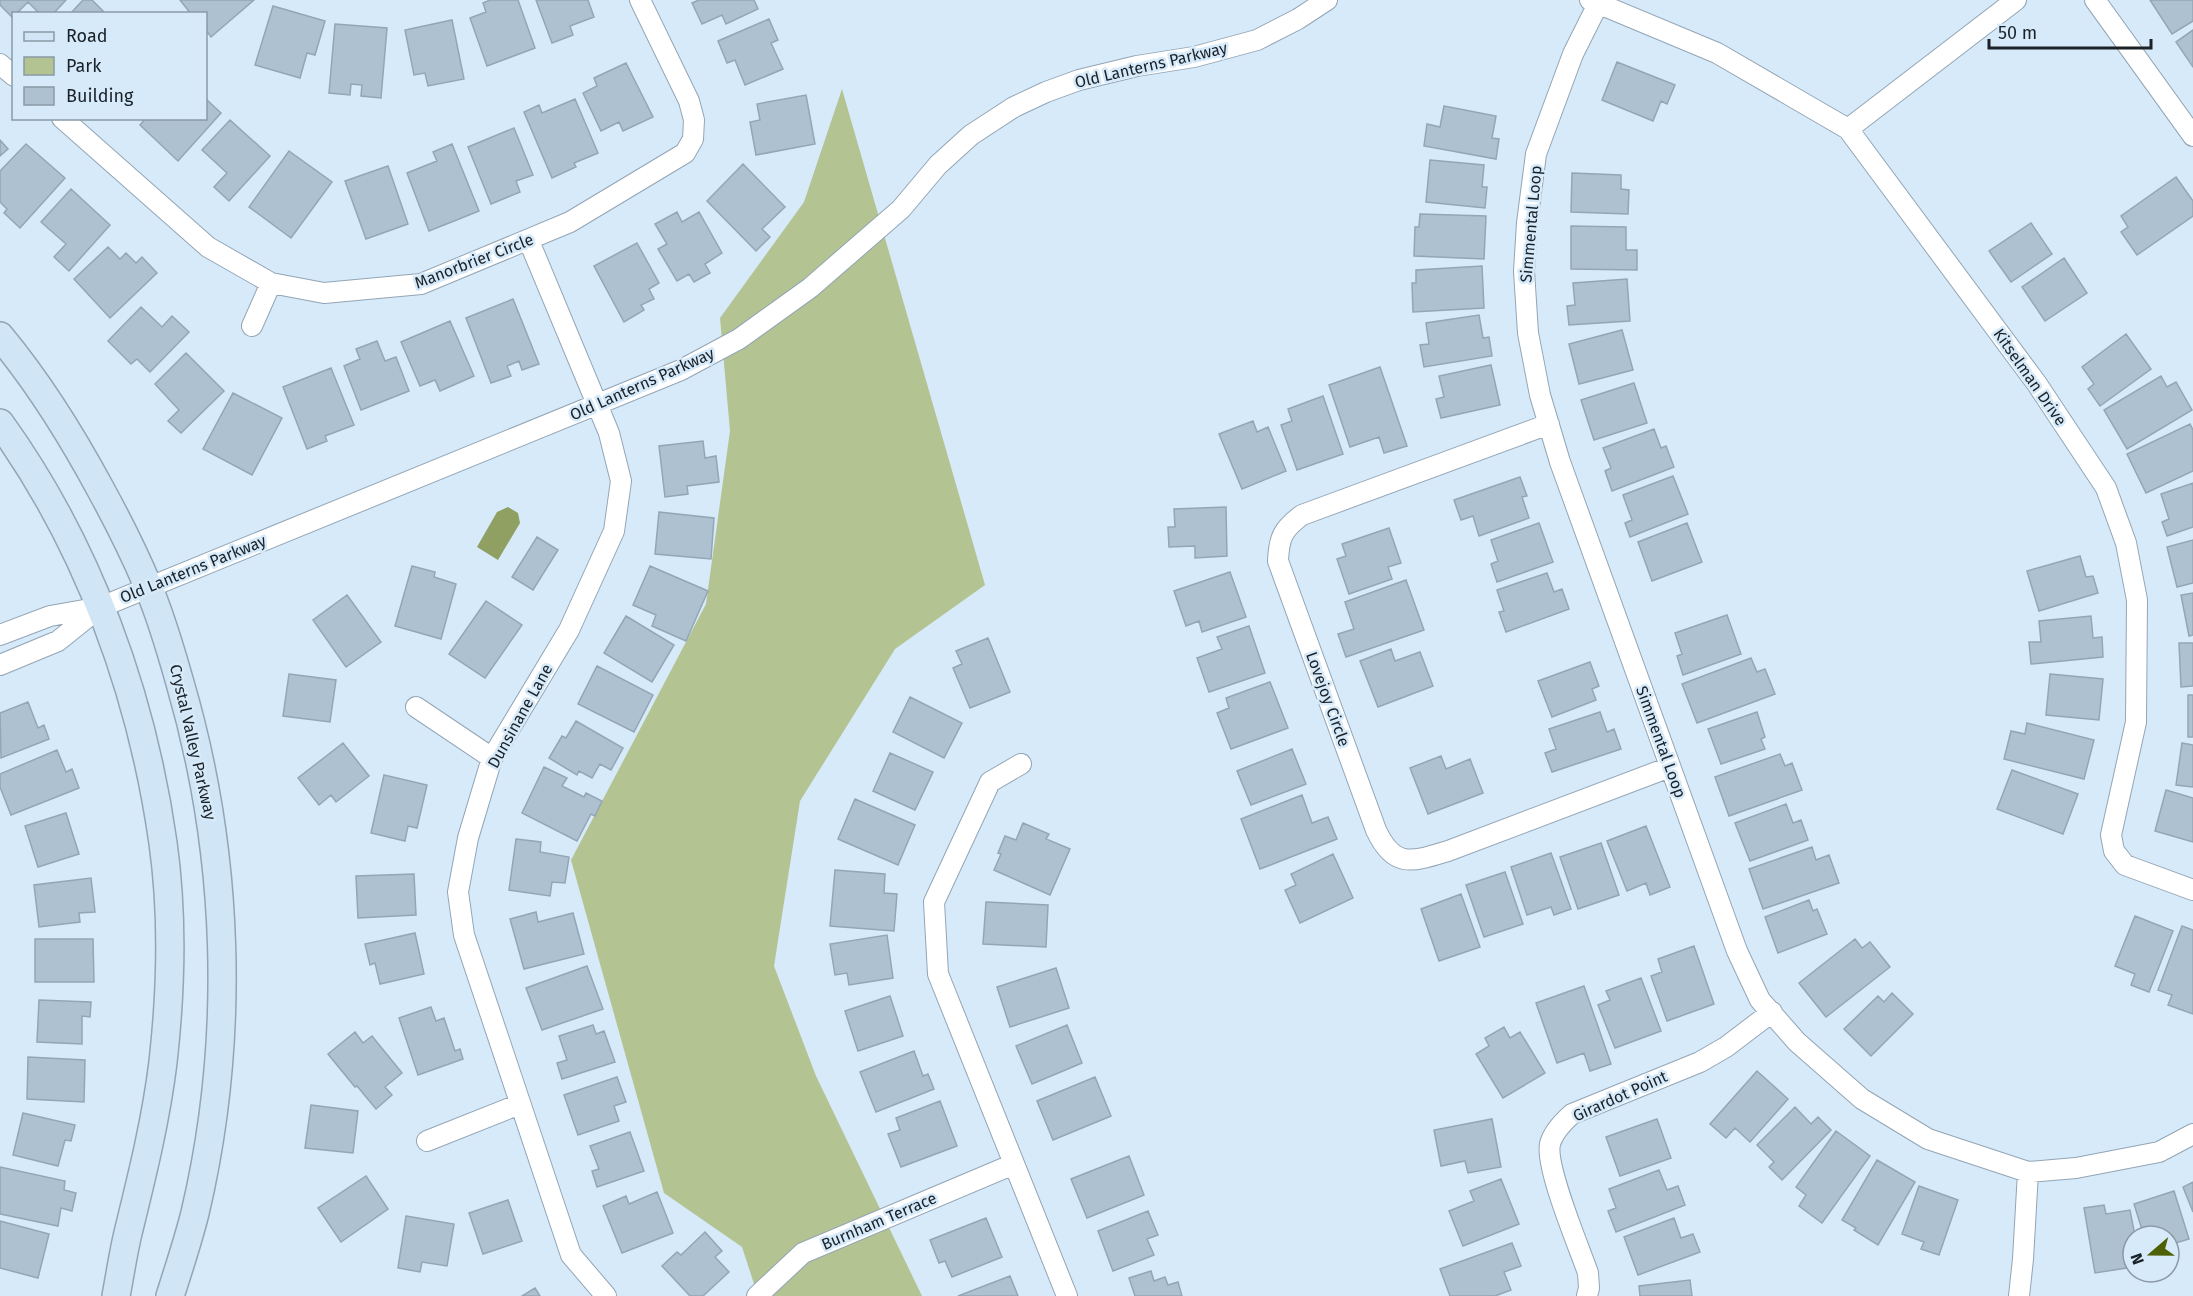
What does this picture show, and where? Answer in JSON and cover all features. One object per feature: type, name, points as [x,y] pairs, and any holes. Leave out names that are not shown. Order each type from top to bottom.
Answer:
[{"type":"main road","name":"Crystal Valley Parkway","points":[[0,336],[48,402],[86,462],[149,587],[187,705],[204,778],[214,838],[220,903],[219,1041],[211,1127],[195,1213],[170,1296]]},
{"type":"main road","points":[[0,423],[41,488],[74,549],[101,607],[140,729],[154,789],[163,844],[168,905],[163,1065],[147,1156],[116,1296]]},
{"type":"street","name":"Manorbrier Circle","points":[[64,120],[208,246],[271,283],[324,293],[421,284],[570,222],[685,153],[693,139],[694,120],[689,101],[640,0]]},
{"type":"street","name":"Old Lanterns Parkway","points":[[0,635],[50,616],[101,607],[681,370],[738,339],[810,288],[901,209],[938,165],[971,135],[1014,107],[1079,80],[1137,66],[1194,57],[1257,40],[1298,20],[1327,0]]},
{"type":"street","points":[[1848,129],[2016,0]]},
{"type":"street","points":[[2095,0],[2193,136]]},
{"type":"street","name":"Kitselman Drive","points":[[1594,2],[1717,53],[1848,129],[2037,384],[2106,488],[2126,543],[2137,600],[2136,722],[2111,836],[2114,851],[2125,865],[2193,890]]},
{"type":"street","name":"Simmental Loop","points":[[1594,2],[1536,154],[1527,223],[1524,271],[1528,333],[1539,395],[1560,462],[1737,951],[1760,1000],[1797,1041],[1862,1099],[1928,1139],[2028,1172],[2076,1168],[2159,1152],[2193,1134]]},
{"type":"street","points":[[0,64],[12,74]]},
{"type":"street","name":"Dunsinane Lane","points":[[529,241],[609,433],[621,481],[614,531],[568,630],[492,758],[468,838],[458,892],[464,935],[571,1255],[606,1296]]},
{"type":"street","points":[[252,326],[271,283]]},
{"type":"street","name":"Lovejoy Circle","points":[[1549,424],[1302,515],[1288,525],[1279,542],[1278,561],[1376,830],[1383,845],[1396,857],[1416,861],[1448,851],[1670,767]]},
{"type":"street","name":"Old Lanterns Parkway","points":[[0,665],[58,641],[101,607]]},
{"type":"street","points":[[416,707],[492,758]]},
{"type":"street","points":[[1021,764],[990,782],[934,902],[938,974],[1067,1296]]},
{"type":"street","name":"Girardot Point","points":[[1587,1296],[1588,1273],[1550,1163],[1551,1143],[1561,1124],[1572,1114],[1700,1062],[1726,1047],[1772,1012]]},
{"type":"street","points":[[427,1140],[520,1104]]},
{"type":"street","name":"Burnham Terrace","points":[[757,1296],[803,1253],[1014,1164]]},
{"type":"street","points":[[2019,1296],[2028,1172]]},
{"type":"green space","points":[[842,89],[985,585],[895,649],[800,801],[774,966],[816,1076],[922,1296],[758,1296],[742,1247],[664,1193],[571,860],[706,604],[730,431],[720,318],[804,202]]},
{"type":"shaded area","points":[[508,507],[518,513],[520,523],[498,560],[477,547],[497,512]]},
{"type":"building","points":[[0,0],[66,0],[55,12],[38,12],[28,2],[18,12],[12,12],[12,17],[0,5]]},
{"type":"building","points":[[83,0],[92,0],[104,12],[72,12]]},
{"type":"building","points":[[180,0],[254,0],[211,37],[207,31],[207,12],[189,12]]},
{"type":"building","points":[[490,0],[518,0],[535,48],[487,66],[470,18],[486,12],[483,3]]},
{"type":"building","points":[[536,0],[588,0],[594,17],[570,26],[573,35],[552,43]]},
{"type":"building","points":[[699,0],[754,0],[758,9],[726,24],[722,15],[702,24],[692,3]]},
{"type":"building","points":[[2150,0],[2193,0],[2193,21],[2172,34]]},
{"type":"building","points":[[273,6],[325,21],[315,55],[307,53],[300,78],[255,65]]},
{"type":"building","points":[[769,19],[778,40],[771,43],[783,69],[745,85],[735,60],[727,63],[718,41]]},
{"type":"building","points":[[452,20],[464,79],[428,86],[425,73],[414,75],[405,30]]},
{"type":"building","points":[[335,24],[387,28],[381,98],[361,96],[362,85],[351,84],[350,95],[329,93]]},
{"type":"building","points":[[2193,30],[2193,67],[2176,42]]},
{"type":"building","points":[[1617,62],[1675,85],[1667,104],[1661,101],[1653,121],[1602,100]]},
{"type":"building","points":[[626,63],[653,117],[623,131],[619,122],[601,131],[583,93],[597,86],[594,78]]},
{"type":"building","points":[[806,95],[815,144],[756,155],[750,122],[760,120],[757,104]]},
{"type":"building","points":[[575,99],[598,153],[574,163],[576,167],[552,178],[524,112],[539,105],[542,113]]},
{"type":"building","points":[[207,100],[221,113],[178,161],[140,125],[144,120],[207,120]]},
{"type":"building","points":[[1444,106],[1496,116],[1492,138],[1499,139],[1496,159],[1424,146],[1427,124],[1440,127]]},
{"type":"building","points":[[230,120],[270,156],[229,201],[214,187],[227,173],[202,150]]},
{"type":"building","points":[[514,128],[533,175],[516,181],[520,192],[491,204],[468,147]]},
{"type":"building","points":[[0,140],[8,149],[0,156]]},
{"type":"building","points":[[26,144],[65,178],[20,228],[4,213],[7,209],[0,202],[0,171]]},
{"type":"building","points":[[452,144],[479,211],[429,231],[407,173],[437,161],[433,152]]},
{"type":"building","points":[[289,151],[332,182],[291,238],[249,207]]},
{"type":"building","points":[[1430,160],[1484,165],[1482,187],[1487,187],[1485,208],[1426,202]]},
{"type":"building","points":[[743,164],[785,207],[762,229],[770,237],[756,251],[707,201]]},
{"type":"building","points":[[388,166],[408,224],[366,239],[345,181]]},
{"type":"building","points":[[1572,173],[1621,175],[1621,189],[1629,190],[1628,214],[1571,212]]},
{"type":"building","points":[[2176,177],[2193,201],[2193,216],[2137,255],[2121,232],[2128,227],[2121,216]]},
{"type":"building","points":[[71,189],[110,225],[69,271],[54,257],[66,244],[41,222]]},
{"type":"building","points":[[677,212],[682,222],[699,212],[722,253],[705,264],[710,273],[694,282],[689,274],[677,281],[658,249],[667,244],[655,224]]},
{"type":"building","points":[[1420,214],[1486,216],[1484,259],[1414,256],[1415,227],[1419,227]]},
{"type":"building","points":[[2031,223],[2052,254],[2011,282],[1989,251]]},
{"type":"building","points":[[1571,226],[1626,227],[1626,250],[1637,250],[1637,270],[1571,269]]},
{"type":"building","points":[[637,243],[659,283],[649,289],[654,299],[641,305],[644,310],[624,322],[594,266]]},
{"type":"building","points":[[108,247],[120,259],[126,253],[136,263],[142,257],[157,273],[110,318],[74,279]]},
{"type":"building","points":[[2064,258],[2087,293],[2045,321],[2022,287]]},
{"type":"building","points":[[1482,266],[1484,308],[1413,312],[1412,283],[1416,283],[1416,270]]},
{"type":"building","points":[[1627,279],[1630,321],[1569,325],[1567,306],[1575,305],[1573,283]]},
{"type":"building","points":[[513,299],[539,364],[522,370],[519,361],[507,366],[511,376],[491,383],[466,318]]},
{"type":"building","points":[[141,307],[162,327],[172,316],[189,332],[150,372],[137,359],[131,364],[108,341]]},
{"type":"building","points":[[1479,315],[1483,338],[1489,337],[1492,356],[1424,367],[1420,345],[1429,344],[1426,323]]},
{"type":"building","points":[[450,321],[474,376],[440,391],[435,380],[420,386],[401,342]]},
{"type":"building","points":[[1622,330],[1633,370],[1579,384],[1569,344]]},
{"type":"building","points":[[2126,334],[2151,369],[2100,406],[2088,389],[2094,384],[2082,367]]},
{"type":"building","points":[[377,341],[385,361],[396,357],[409,391],[361,410],[344,366],[360,359],[356,349]]},
{"type":"building","points":[[186,353],[224,391],[181,433],[168,421],[179,410],[155,384]]},
{"type":"building","points":[[1491,365],[1500,405],[1441,418],[1436,399],[1444,397],[1439,376]]},
{"type":"building","points":[[1380,367],[1407,446],[1384,453],[1379,437],[1350,447],[1329,385]]},
{"type":"building","points":[[331,368],[354,425],[325,436],[327,441],[307,449],[283,387]]},
{"type":"building","points":[[2161,376],[2167,387],[2176,382],[2192,410],[2127,449],[2104,410]]},
{"type":"building","points":[[1634,383],[1647,423],[1594,440],[1581,400]]},
{"type":"building","points":[[233,393],[282,418],[252,475],[203,449]]},
{"type":"building","points":[[1323,396],[1343,454],[1297,470],[1281,425],[1292,421],[1288,409]]},
{"type":"building","points":[[1253,421],[1257,432],[1268,427],[1286,471],[1242,489],[1219,434]]},
{"type":"building","points":[[2190,424],[2193,430],[2193,471],[2146,493],[2127,454]]},
{"type":"building","points":[[1654,429],[1661,448],[1666,446],[1674,467],[1612,491],[1605,471],[1611,468],[1603,448]]},
{"type":"building","points":[[703,441],[705,458],[716,456],[719,482],[687,486],[688,494],[665,497],[659,446]]},
{"type":"building","points":[[1673,476],[1688,514],[1630,537],[1625,523],[1632,520],[1623,495]]},
{"type":"building","points":[[1520,477],[1527,496],[1522,497],[1529,518],[1479,536],[1473,516],[1461,520],[1454,500]]},
{"type":"building","points":[[2193,483],[2193,527],[2167,536],[2162,522],[2169,519],[2161,494]]},
{"type":"building","points":[[1226,507],[1227,556],[1195,558],[1195,546],[1169,547],[1168,527],[1175,527],[1174,509]]},
{"type":"building","points":[[659,512],[714,518],[711,559],[655,554]]},
{"type":"building","points":[[1539,523],[1553,562],[1497,582],[1491,564],[1498,561],[1491,540]]},
{"type":"building","points":[[1687,523],[1702,562],[1652,581],[1638,542]]},
{"type":"building","points":[[1389,528],[1401,563],[1388,567],[1392,579],[1349,594],[1337,559],[1346,556],[1342,544]]},
{"type":"building","points":[[537,537],[558,550],[533,590],[512,577]]},
{"type":"building","points":[[2193,540],[2193,583],[2177,587],[2167,547]]},
{"type":"building","points":[[2080,556],[2086,577],[2093,576],[2098,593],[2039,611],[2027,571]]},
{"type":"building","points":[[412,566],[435,572],[434,577],[456,584],[441,639],[395,626]]},
{"type":"building","points":[[650,566],[708,591],[686,641],[652,626],[656,615],[633,605]]},
{"type":"building","points":[[1230,572],[1246,617],[1202,632],[1199,621],[1186,626],[1174,591]]},
{"type":"building","points":[[1547,573],[1554,592],[1562,589],[1569,609],[1506,632],[1499,612],[1504,611],[1497,590]]},
{"type":"building","points":[[1406,580],[1424,630],[1346,657],[1338,634],[1354,629],[1345,602]]},
{"type":"building","points":[[2193,593],[2193,635],[2189,636],[2181,595]]},
{"type":"building","points":[[347,595],[381,642],[346,667],[313,620]]},
{"type":"building","points":[[486,601],[522,625],[485,678],[449,654]]},
{"type":"building","points":[[1727,615],[1741,654],[1683,675],[1677,656],[1682,654],[1675,633]]},
{"type":"building","points":[[626,616],[674,645],[652,682],[604,653]]},
{"type":"building","points":[[2091,616],[2093,638],[2102,637],[2103,657],[2031,664],[2029,642],[2041,642],[2039,621]]},
{"type":"building","points":[[1249,626],[1265,673],[1209,692],[1197,658],[1222,649],[1217,637]]},
{"type":"building","points":[[988,638],[1010,692],[970,708],[953,668],[962,664],[956,651]]},
{"type":"building","points":[[2179,643],[2193,643],[2193,686],[2181,687]]},
{"type":"building","points":[[1391,649],[1395,661],[1420,652],[1433,686],[1378,707],[1360,661]]},
{"type":"building","points":[[1751,658],[1757,672],[1765,669],[1775,694],[1697,723],[1682,684]]},
{"type":"building","points":[[1590,662],[1599,686],[1592,689],[1596,700],[1552,717],[1538,681]]},
{"type":"building","points":[[597,666],[653,695],[634,732],[578,704]]},
{"type":"building","points":[[289,674],[336,680],[330,722],[283,716]]},
{"type":"building","points":[[2050,674],[2103,679],[2099,720],[2046,715]]},
{"type":"building","points":[[1270,682],[1288,728],[1231,749],[1217,713],[1229,708],[1226,698]]},
{"type":"building","points":[[2188,695],[2193,695],[2193,737],[2188,737]]},
{"type":"building","points":[[910,697],[962,723],[944,758],[893,732]]},
{"type":"building","points":[[28,702],[38,728],[44,725],[49,739],[1,758],[0,713]]},
{"type":"building","points":[[1600,712],[1607,732],[1614,729],[1621,749],[1552,772],[1545,753],[1556,749],[1549,729]]},
{"type":"building","points":[[1757,712],[1765,737],[1761,739],[1765,749],[1721,764],[1708,729]]},
{"type":"building","points":[[576,721],[623,748],[611,770],[600,764],[592,778],[579,771],[577,775],[549,758],[562,736],[566,738]]},
{"type":"building","points":[[2027,723],[2094,740],[2084,779],[2004,759],[2011,731],[2025,734]]},
{"type":"building","points":[[343,743],[369,776],[336,802],[331,795],[319,805],[298,778]]},
{"type":"building","points":[[2182,743],[2193,745],[2193,787],[2176,785]]},
{"type":"building","points":[[1292,749],[1306,784],[1251,805],[1237,771]]},
{"type":"building","points":[[57,750],[66,772],[72,769],[79,788],[11,815],[0,787],[0,774]]},
{"type":"building","points":[[890,753],[933,772],[915,810],[873,791]]},
{"type":"building","points":[[1780,754],[1785,766],[1792,763],[1802,790],[1729,816],[1715,777]]},
{"type":"building","points":[[1441,756],[1446,769],[1470,759],[1483,793],[1428,814],[1410,768]]},
{"type":"building","points":[[544,767],[567,778],[562,786],[584,797],[586,793],[602,801],[595,816],[591,814],[577,841],[522,813]]},
{"type":"building","points":[[2012,770],[2078,794],[2063,834],[1997,809]]},
{"type":"building","points":[[384,775],[427,785],[417,828],[408,826],[405,841],[371,833]]},
{"type":"building","points":[[2166,790],[2193,798],[2193,842],[2155,831]]},
{"type":"building","points":[[1302,795],[1312,823],[1328,817],[1337,839],[1260,869],[1241,819]]},
{"type":"building","points":[[855,799],[915,825],[898,865],[838,839]]},
{"type":"building","points":[[1786,804],[1793,823],[1801,820],[1808,840],[1750,861],[1735,823]]},
{"type":"building","points":[[66,813],[79,854],[38,867],[25,826]]},
{"type":"building","points":[[1023,823],[1049,834],[1046,839],[1070,849],[1050,895],[994,870],[1005,836],[1016,840]]},
{"type":"building","points":[[1646,826],[1670,887],[1650,895],[1646,883],[1627,891],[1607,841]]},
{"type":"building","points":[[516,839],[541,842],[540,852],[569,857],[565,883],[552,882],[550,896],[509,890]]},
{"type":"building","points":[[1601,843],[1619,895],[1578,909],[1560,857]]},
{"type":"building","points":[[1812,847],[1816,860],[1829,855],[1839,883],[1763,909],[1749,869]]},
{"type":"building","points":[[1551,853],[1571,909],[1554,915],[1551,907],[1527,915],[1511,867]]},
{"type":"building","points":[[1333,854],[1353,898],[1300,923],[1285,890],[1296,885],[1291,874]]},
{"type":"building","points":[[835,870],[885,874],[884,893],[897,894],[894,931],[830,926]]},
{"type":"building","points":[[1505,872],[1523,924],[1484,937],[1466,885]]},
{"type":"building","points":[[414,874],[416,915],[358,918],[356,876]]},
{"type":"building","points":[[91,878],[95,912],[79,913],[80,922],[39,927],[34,885]]},
{"type":"building","points":[[1461,894],[1480,947],[1439,961],[1421,909]]},
{"type":"building","points":[[1809,900],[1813,911],[1817,909],[1827,934],[1778,953],[1765,917]]},
{"type":"building","points":[[986,902],[1048,905],[1046,947],[983,944]]},
{"type":"building","points":[[536,912],[538,922],[573,913],[584,954],[524,969],[510,919]]},
{"type":"building","points":[[2135,916],[2173,931],[2149,992],[2131,985],[2135,974],[2115,966]]},
{"type":"building","points":[[2182,926],[2193,930],[2193,1014],[2168,1005],[2172,995],[2158,990]]},
{"type":"building","points":[[415,933],[424,974],[380,984],[375,963],[370,965],[365,944]]},
{"type":"building","points":[[887,935],[893,978],[849,985],[847,973],[835,975],[830,944]]},
{"type":"building","points":[[35,939],[93,939],[94,982],[35,982]]},
{"type":"building","points":[[1855,939],[1862,948],[1870,942],[1890,967],[1826,1017],[1799,983]]},
{"type":"building","points":[[1694,946],[1714,1004],[1667,1021],[1651,976],[1662,972],[1658,959]]},
{"type":"building","points":[[587,966],[603,1009],[542,1030],[526,988]]},
{"type":"building","points":[[1056,968],[1069,1008],[1010,1027],[997,987]]},
{"type":"building","points":[[1641,978],[1661,1031],[1615,1048],[1598,1005],[1610,1000],[1606,991]]},
{"type":"building","points":[[1584,986],[1611,1064],[1590,1071],[1584,1053],[1557,1063],[1536,1003]]},
{"type":"building","points":[[1892,993],[1913,1014],[1871,1056],[1844,1029],[1878,996],[1884,1002]]},
{"type":"building","points":[[890,996],[903,1036],[858,1051],[845,1011]]},
{"type":"building","points":[[39,1000],[91,1002],[90,1017],[82,1016],[82,1044],[37,1042]]},
{"type":"building","points":[[431,1007],[436,1021],[444,1018],[455,1051],[460,1049],[463,1059],[418,1075],[399,1018]]},
{"type":"building","points":[[593,1025],[596,1034],[604,1031],[615,1062],[562,1079],[557,1063],[567,1060],[559,1036]]},
{"type":"building","points":[[1067,1025],[1082,1063],[1032,1084],[1016,1046]]},
{"type":"building","points":[[1504,1027],[1510,1038],[1520,1032],[1545,1073],[1503,1098],[1476,1054],[1489,1046],[1485,1038]]},
{"type":"building","points":[[355,1032],[363,1043],[372,1036],[402,1073],[385,1087],[392,1095],[376,1109],[328,1054]]},
{"type":"building","points":[[914,1051],[923,1076],[928,1074],[934,1089],[876,1112],[860,1072]]},
{"type":"building","points":[[28,1057],[85,1060],[84,1102],[27,1099]]},
{"type":"building","points":[[1757,1071],[1788,1099],[1750,1142],[1735,1128],[1726,1138],[1710,1124]]},
{"type":"building","points":[[617,1077],[626,1102],[614,1106],[619,1121],[578,1135],[564,1095]]},
{"type":"building","points":[[1095,1077],[1111,1116],[1053,1140],[1037,1101]]},
{"type":"building","points":[[940,1101],[957,1146],[901,1167],[888,1134],[900,1130],[896,1118]]},
{"type":"building","points":[[311,1105],[358,1111],[353,1153],[305,1148]]},
{"type":"building","points":[[1795,1107],[1811,1124],[1818,1117],[1831,1130],[1782,1180],[1769,1167],[1774,1162],[1757,1145]]},
{"type":"building","points":[[23,1113],[75,1125],[71,1141],[65,1140],[58,1166],[13,1155]]},
{"type":"building","points":[[1492,1119],[1501,1167],[1468,1173],[1465,1161],[1441,1166],[1434,1130]]},
{"type":"building","points":[[1657,1119],[1671,1158],[1620,1176],[1606,1137]]},
{"type":"building","points":[[1836,1131],[1870,1156],[1822,1223],[1799,1206],[1806,1195],[1796,1187]]},
{"type":"building","points":[[630,1132],[644,1171],[597,1187],[592,1171],[599,1169],[590,1146]]},
{"type":"building","points":[[1129,1156],[1144,1195],[1087,1218],[1071,1179]]},
{"type":"building","points":[[1877,1160],[1915,1182],[1878,1245],[1842,1220]]},
{"type":"building","points":[[0,1167],[65,1181],[64,1190],[76,1193],[72,1211],[61,1208],[58,1226],[0,1214]]},
{"type":"building","points":[[1659,1170],[1667,1190],[1678,1186],[1685,1205],[1616,1232],[1608,1211],[1616,1208],[1609,1189]]},
{"type":"building","points":[[366,1176],[388,1209],[341,1242],[318,1208]]},
{"type":"building","points":[[1501,1179],[1519,1224],[1463,1246],[1449,1211],[1474,1201],[1470,1191]]},
{"type":"building","points":[[2193,1182],[2193,1212],[2183,1187]]},
{"type":"building","points":[[1919,1186],[1958,1200],[1939,1255],[1921,1249],[1924,1242],[1902,1234]]},
{"type":"building","points":[[2174,1191],[2189,1239],[2181,1241],[2181,1224],[2140,1224],[2134,1204]]},
{"type":"building","points":[[657,1192],[673,1233],[622,1253],[603,1206],[626,1196],[629,1204]]},
{"type":"building","points":[[508,1200],[522,1241],[483,1254],[469,1213]]},
{"type":"building","points":[[2104,1205],[2106,1214],[2130,1210],[2133,1224],[2121,1224],[2121,1269],[2095,1273],[2084,1208]]},
{"type":"building","points":[[1148,1211],[1158,1235],[1147,1239],[1154,1255],[1113,1271],[1098,1231]]},
{"type":"building","points":[[406,1216],[454,1224],[447,1266],[422,1262],[420,1272],[398,1268]]},
{"type":"building","points":[[986,1218],[1002,1257],[952,1277],[945,1261],[939,1263],[930,1240]]},
{"type":"building","points":[[1674,1218],[1681,1238],[1693,1234],[1700,1252],[1638,1275],[1624,1237]]},
{"type":"building","points":[[0,1221],[49,1234],[38,1278],[0,1268]]},
{"type":"building","points":[[705,1232],[722,1251],[715,1257],[729,1272],[703,1296],[690,1296],[662,1266],[677,1252],[681,1255]]},
{"type":"building","points":[[1512,1243],[1521,1266],[1504,1272],[1511,1290],[1495,1296],[1450,1296],[1440,1269]]},
{"type":"building","points":[[1151,1271],[1154,1281],[1165,1277],[1168,1285],[1178,1282],[1182,1296],[1135,1296],[1129,1278]]},
{"type":"building","points":[[1010,1276],[1018,1296],[958,1296]]},
{"type":"building","points":[[1690,1280],[1692,1296],[1640,1296],[1639,1286]]},
{"type":"building","points":[[535,1288],[540,1296],[522,1296]]}]
